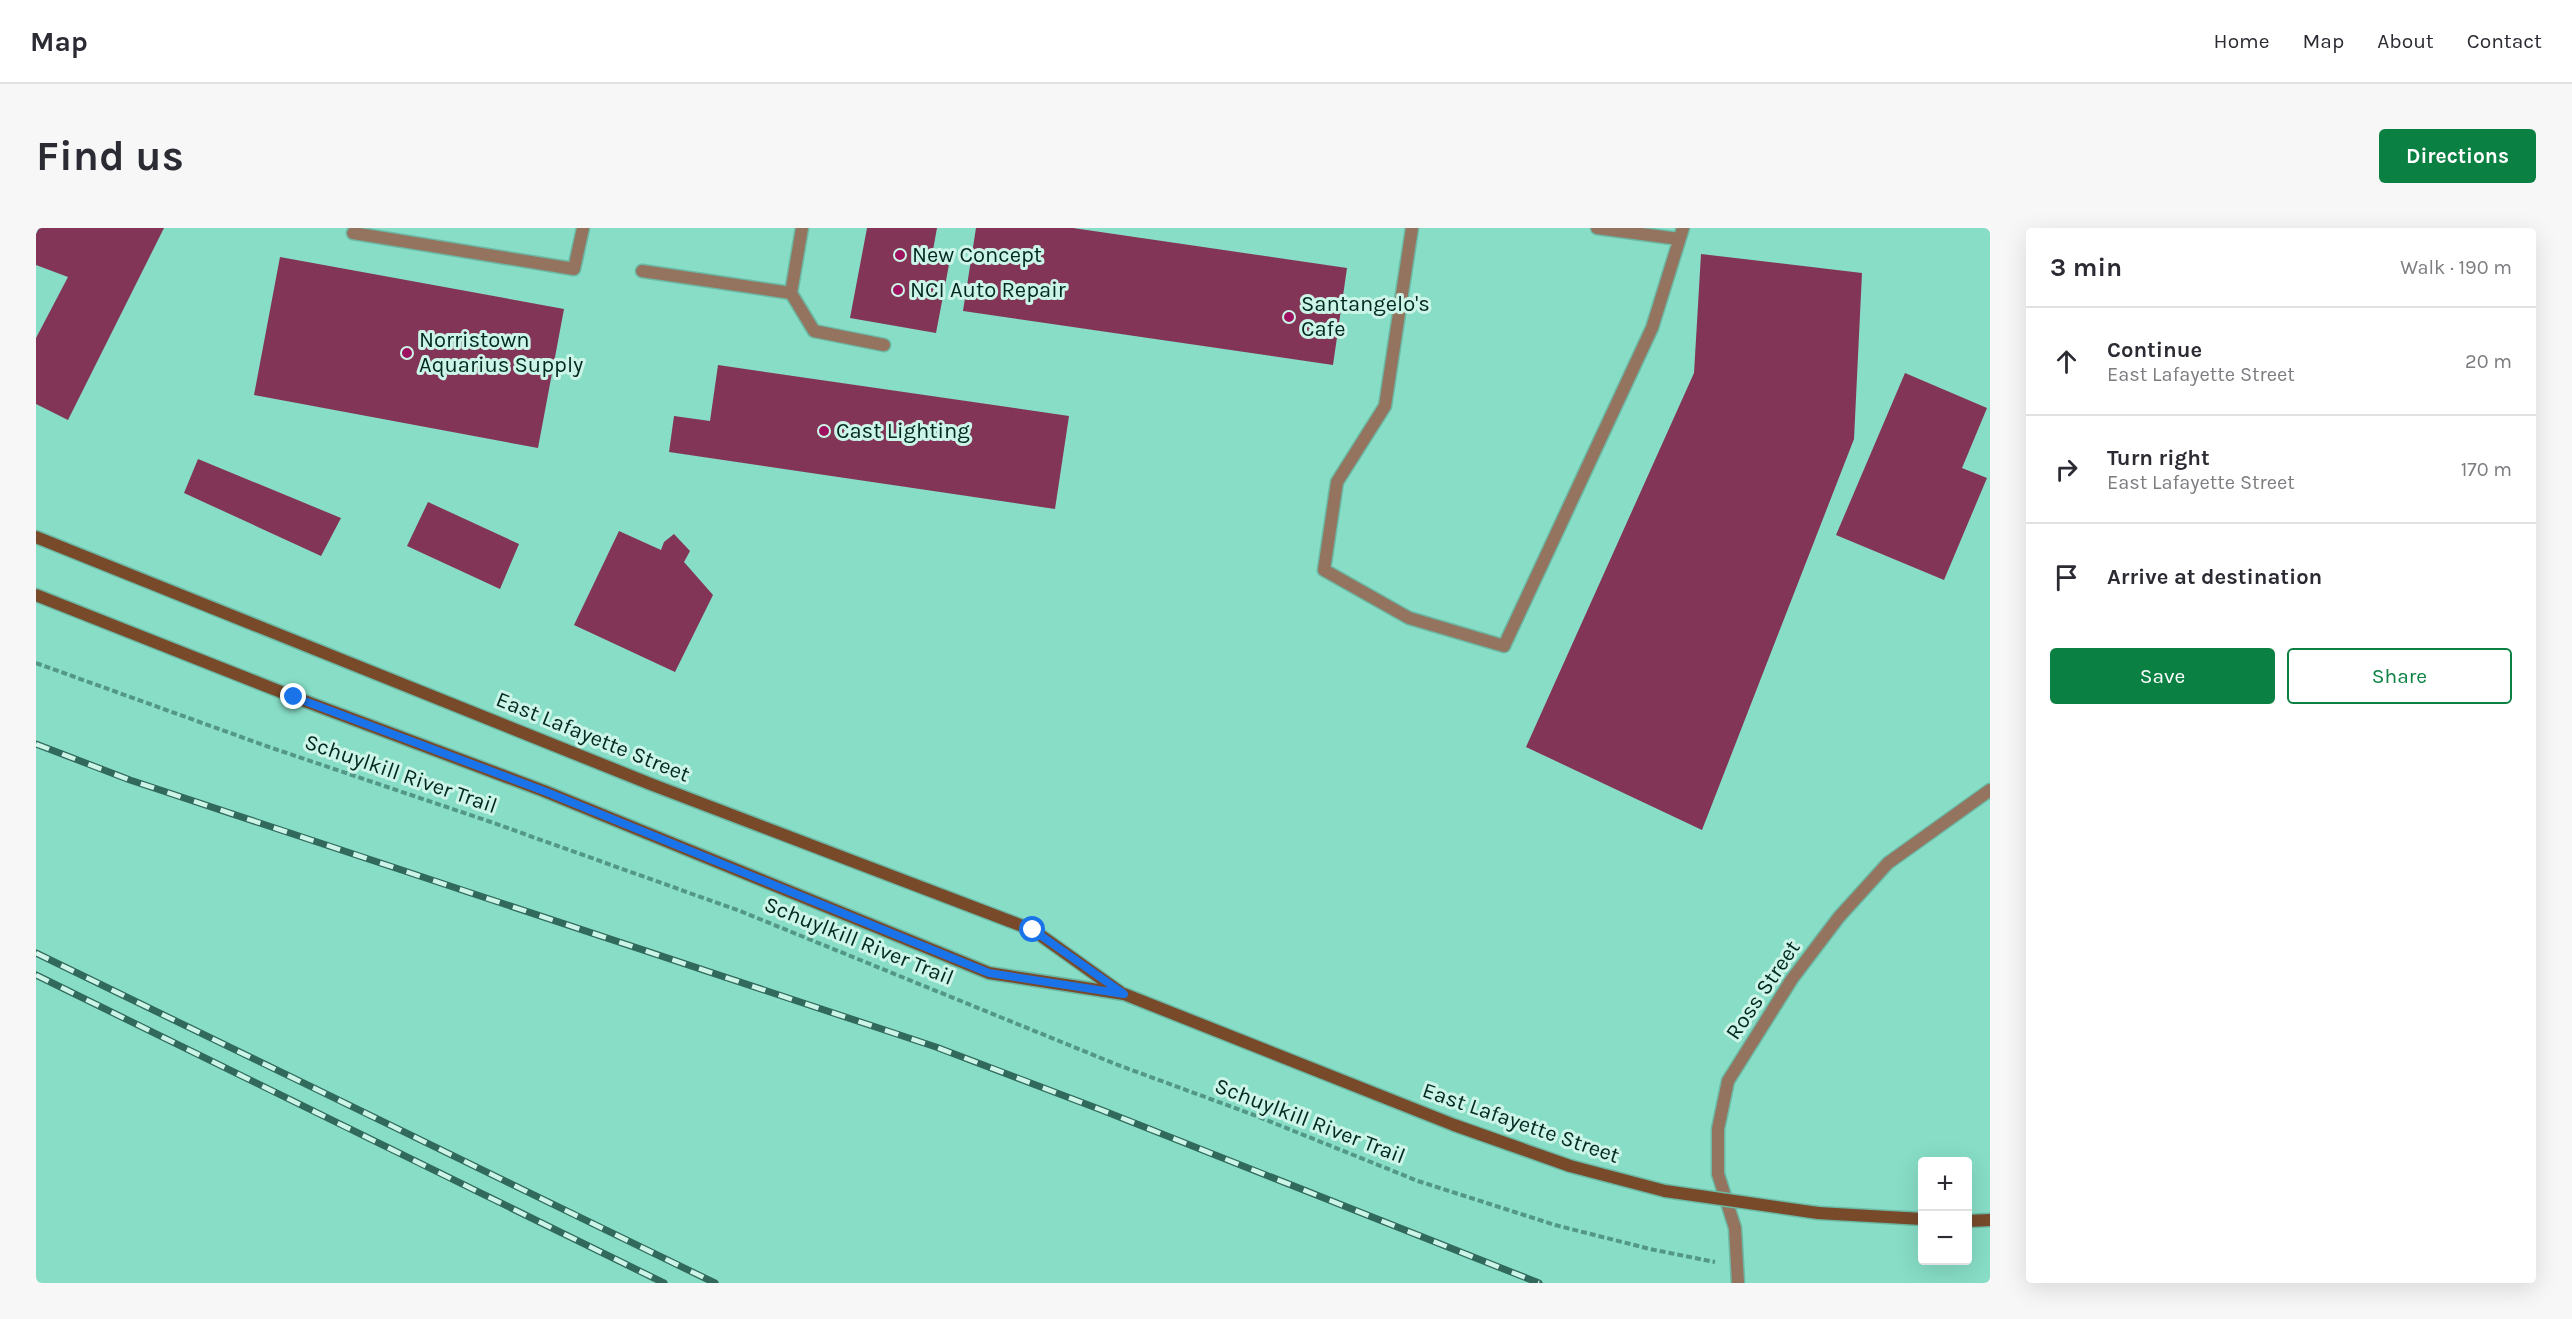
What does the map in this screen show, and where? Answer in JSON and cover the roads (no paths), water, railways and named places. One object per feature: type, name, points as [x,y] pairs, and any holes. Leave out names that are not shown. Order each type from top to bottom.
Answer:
[{"type":"street","points":[[353,233],[574,269],[583,228]]},
{"type":"street","points":[[802,228],[791,292],[814,331],[884,345]]},
{"type":"street","points":[[1412,228],[1386,406],[1337,482],[1324,570],[1409,618],[1504,646],[1652,328],[1681,234],[1597,228]]},
{"type":"street","points":[[642,271],[791,292]]},
{"type":"street","name":"East Lafayette Street","points":[[36,537],[653,785],[1033,930],[1124,994]]},
{"type":"street","name":"East Lafayette Street","points":[[36,595],[294,697],[544,791],[989,973],[1124,994],[1454,1125],[1570,1166],[1665,1191],[1818,1213],[1918,1219]]},
{"type":"street","name":"Ross Street","points":[[1738,1283],[1735,1228],[1718,1174],[1718,1128],[1728,1081],[1792,979],[1839,917],[1881,870],[1990,790]]},
{"type":"street","points":[[1972,1221],[1990,1220]]},
{"type":"railway","points":[[36,744],[130,780],[936,1047],[1539,1283]]},
{"type":"railway","points":[[36,953],[715,1283]]},
{"type":"railway","points":[[36,975],[664,1283]]},
{"type":"place","name":"New Concept","points":[[900,255]]},
{"type":"place","name":"NCI Auto Repair","points":[[898,290]]},
{"type":"place","name":"Santangelo's Cafe","points":[[1289,317]]},
{"type":"place","name":"Norristown Aquarius Supply","points":[[407,353]]},
{"type":"place","name":"Cast Lighting","points":[[824,431]]}]
